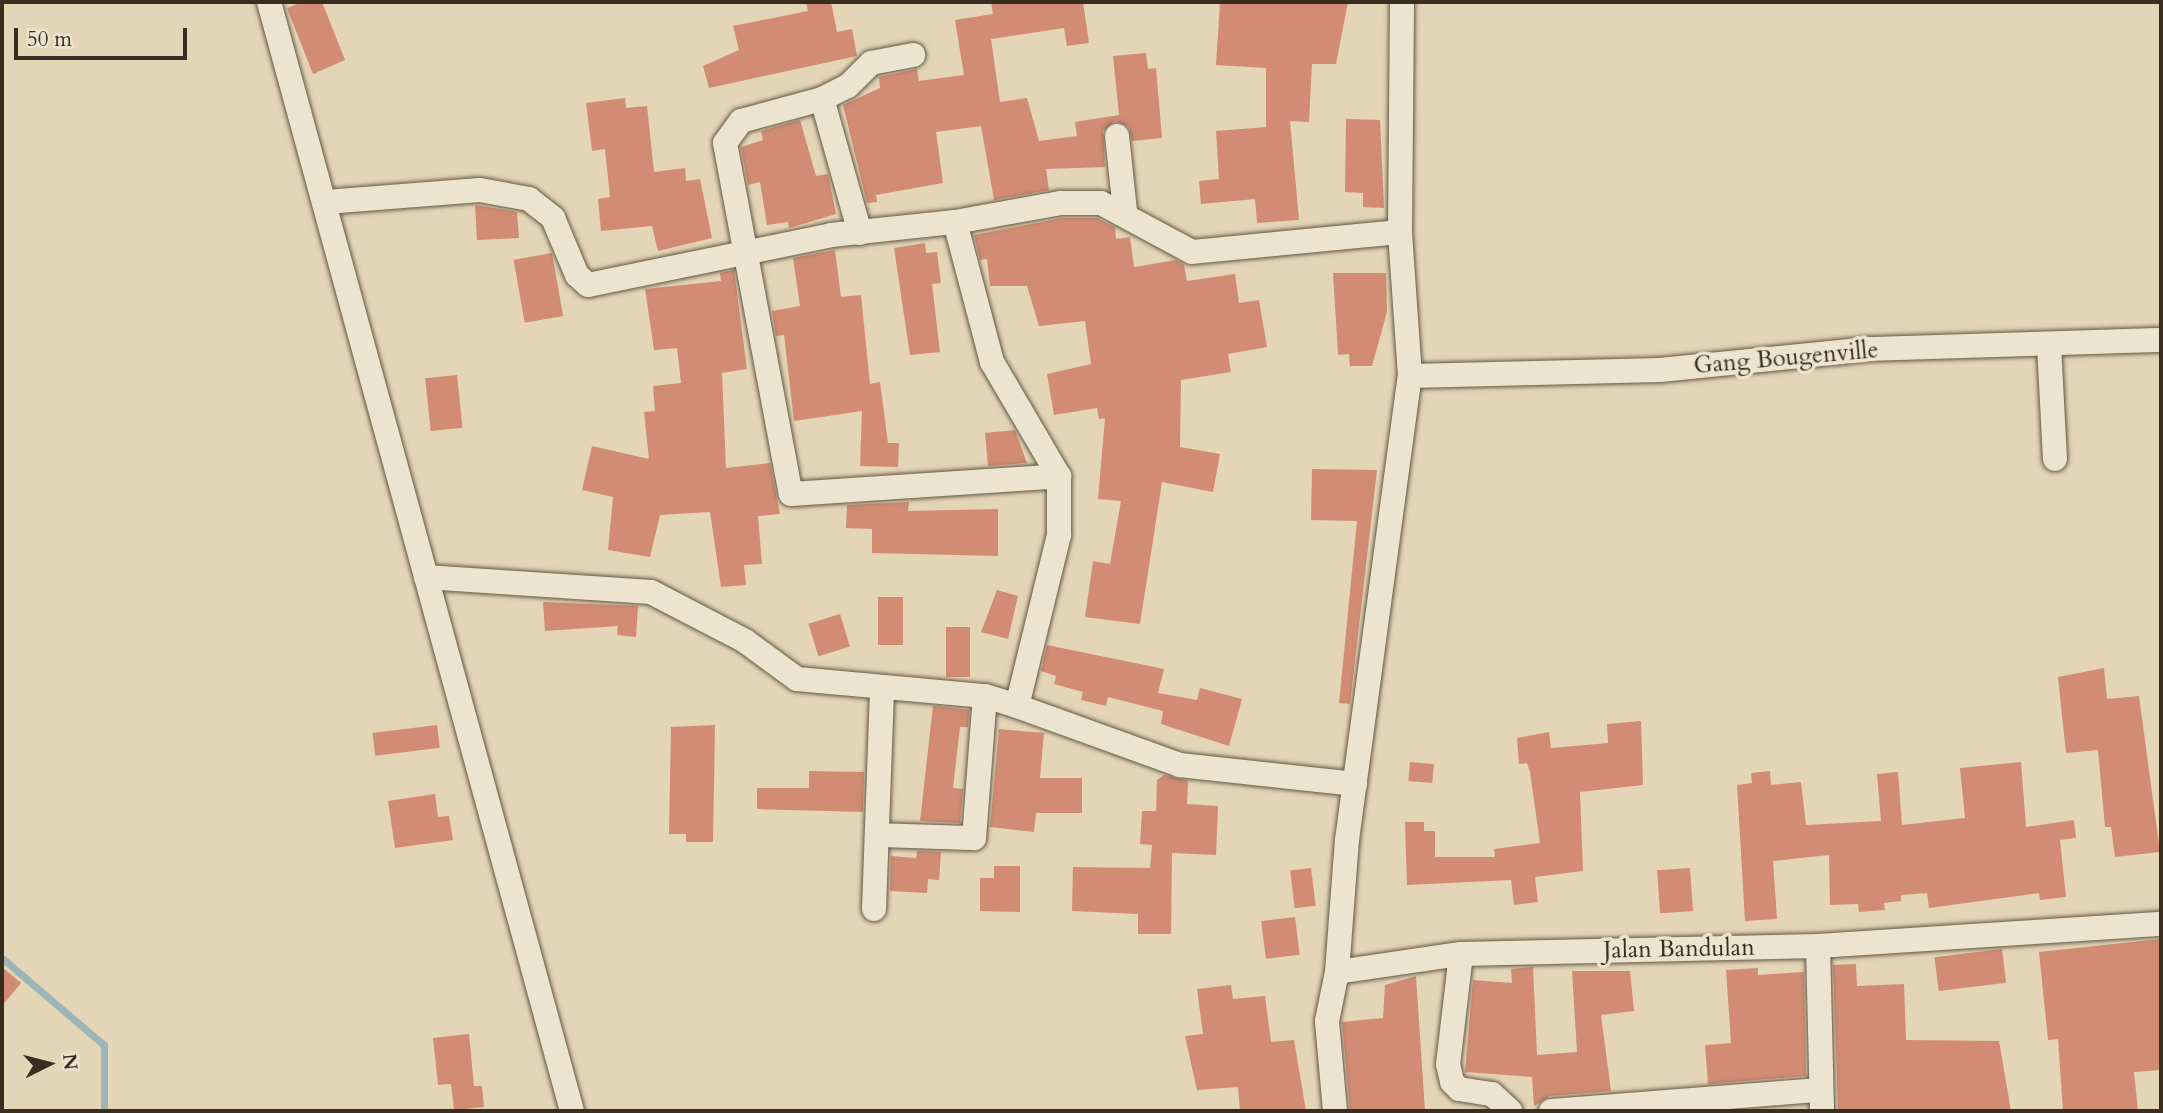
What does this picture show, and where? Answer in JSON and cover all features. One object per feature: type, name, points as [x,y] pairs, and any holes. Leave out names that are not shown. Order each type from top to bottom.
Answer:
[{"type":"street","points":[[269,2],[326,202],[572,1111]]},
{"type":"street","points":[[1335,1111],[1327,1021],[1337,972],[1355,784],[1410,376],[1400,232],[1402,2]]},
{"type":"street","points":[[913,55],[871,63],[848,86],[822,99],[741,121],[731,131],[725,163],[747,252],[792,494],[1059,476]]},
{"type":"street","points":[[822,99],[860,233]]},
{"type":"street","points":[[1116,136],[1125,211]]},
{"type":"street","points":[[326,202],[480,190],[529,199],[553,218],[588,285],[747,252],[860,233],[955,222],[1061,203],[1125,211],[1179,251],[1192,252],[1400,232]]},
{"type":"street","points":[[955,222],[992,362],[1059,476],[1059,536],[1017,706]]},
{"type":"street","name":"Gang Bougenville","points":[[1410,376],[1660,370],[1870,349],[2161,340]]},
{"type":"street","points":[[2049,345],[2056,459]]},
{"type":"street","points":[[426,577],[651,592],[745,641],[797,679],[985,696],[1180,765],[1355,784]]},
{"type":"street","points":[[874,909],[882,688]]},
{"type":"street","points":[[877,835],[974,838],[985,696]]},
{"type":"street","name":"Jalan Bandulan","points":[[1337,972],[1461,954],[1818,946],[2161,924]]},
{"type":"street","points":[[1551,1111],[1821,1101],[1818,946]]},
{"type":"street","points":[[1461,954],[1448,1065],[1452,1082],[1459,1089],[1492,1094],[1510,1111]]},
{"type":"building","points":[[302,2],[322,2],[345,60],[313,74],[287,8]]},
{"type":"building","points":[[806,2],[831,2],[837,32],[852,29],[857,56],[709,88],[703,66],[739,50],[733,26],[808,11]]},
{"type":"building","points":[[991,2],[1083,2],[1089,43],[1067,46],[1064,28],[991,39],[1000,102],[1027,98],[1039,141],[1077,136],[1075,122],[1119,115],[1113,56],[1146,53],[1148,69],[1156,68],[1162,138],[1132,141],[1129,127],[1115,121],[1103,131],[1105,167],[1046,169],[1049,190],[994,200],[981,126],[936,132],[943,183],[876,195],[877,202],[867,203],[843,105],[880,88],[879,77],[917,69],[919,81],[964,75],[955,20],[993,14]]},
{"type":"building","points":[[1220,2],[1348,2],[1336,64],[1312,64],[1309,122],[1290,121],[1299,220],[1257,223],[1255,199],[1201,204],[1199,181],[1219,179],[1216,131],[1266,127],[1266,68],[1216,65]]},
{"type":"building","points":[[625,98],[626,108],[647,106],[654,172],[685,168],[686,181],[700,179],[712,238],[658,251],[652,226],[601,231],[598,199],[610,197],[605,149],[592,151],[586,103]]},
{"type":"building","points":[[1346,119],[1380,120],[1384,208],[1363,207],[1363,193],[1345,192]]},
{"type":"building","points":[[800,120],[816,176],[828,174],[836,214],[789,228],[788,222],[767,225],[760,182],[748,185],[741,147],[763,140],[761,131]]},
{"type":"building","points":[[475,205],[517,212],[519,238],[477,240]]},
{"type":"building","points":[[1062,218],[1097,218],[1115,227],[1116,239],[1130,237],[1134,267],[1176,260],[1184,265],[1187,281],[1235,274],[1239,303],[1259,300],[1267,347],[1228,354],[1231,372],[1181,380],[1180,447],[1220,454],[1213,492],[1162,482],[1140,624],[1085,617],[1093,561],[1110,564],[1121,501],[1098,499],[1105,418],[1099,419],[1097,408],[1054,415],[1047,374],[1091,364],[1085,321],[1039,326],[1027,286],[990,286],[987,259],[980,260],[974,235]]},
{"type":"building","points":[[925,243],[926,253],[937,252],[941,283],[932,284],[940,352],[910,355],[894,248]]},
{"type":"building","points":[[835,250],[841,297],[861,295],[870,384],[880,382],[888,443],[899,443],[898,467],[860,466],[862,411],[794,421],[784,335],[776,336],[772,311],[800,306],[793,258]]},
{"type":"building","points":[[552,253],[563,316],[525,323],[514,260]]},
{"type":"building","points":[[734,270],[747,369],[722,373],[726,468],[770,463],[780,514],[758,516],[762,564],[744,565],[746,585],[721,587],[710,512],[660,515],[650,557],[608,550],[613,497],[582,490],[592,446],[649,459],[644,412],[655,411],[653,386],[681,383],[677,348],[654,350],[645,289],[721,281],[720,273]]},
{"type":"building","points":[[1333,273],[1386,273],[1387,312],[1372,366],[1350,366],[1349,354],[1338,355]]},
{"type":"building","points":[[457,375],[463,428],[431,431],[425,378]]},
{"type":"building","points":[[1015,430],[1027,463],[988,466],[985,433]]},
{"type":"building","points":[[1312,469],[1377,470],[1350,704],[1339,703],[1357,521],[1311,520]]},
{"type":"building","points":[[909,502],[908,511],[998,509],[998,556],[872,553],[872,529],[846,528],[847,505]]},
{"type":"building","points":[[997,590],[1018,596],[1008,639],[981,632]]},
{"type":"building","points":[[878,597],[903,597],[903,645],[878,645]]},
{"type":"building","points":[[543,602],[638,606],[636,637],[617,635],[618,626],[545,631]]},
{"type":"building","points":[[840,614],[850,647],[818,656],[808,624]]},
{"type":"building","points":[[946,627],[970,627],[970,677],[946,677]]},
{"type":"building","points":[[1047,645],[1164,669],[1158,693],[1197,700],[1200,688],[1242,699],[1229,746],[1161,724],[1163,711],[1108,697],[1106,706],[1081,700],[1083,692],[1054,684],[1056,676],[1041,671]]},
{"type":"building","points":[[2104,668],[2107,699],[2139,696],[2160,852],[2115,857],[2111,827],[2105,827],[2098,750],[2066,753],[2058,677]]},
{"type":"building","points":[[933,706],[969,710],[968,727],[960,727],[953,788],[963,789],[960,823],[920,821]]},
{"type":"building","points":[[1641,721],[1643,785],[1580,792],[1583,871],[1535,877],[1538,902],[1514,905],[1511,880],[1407,885],[1405,822],[1424,822],[1424,831],[1435,831],[1435,857],[1495,857],[1494,849],[1540,843],[1530,772],[1527,763],[1519,764],[1517,738],[1549,732],[1551,748],[1608,743],[1607,724]]},
{"type":"building","points":[[437,725],[440,748],[375,756],[372,733]]},
{"type":"building","points":[[715,725],[713,842],[686,842],[686,834],[669,834],[671,727]]},
{"type":"building","points":[[999,729],[1044,733],[1040,778],[1082,778],[1082,813],[1036,813],[1034,832],[990,827]]},
{"type":"building","points":[[1410,762],[1434,764],[1432,783],[1408,781]]},
{"type":"building","points":[[2021,762],[2026,827],[2074,820],[2076,838],[2060,840],[2066,897],[2040,900],[2039,893],[1929,908],[1927,893],[1901,895],[1901,901],[1884,903],[1885,910],[1859,912],[1858,904],[1830,905],[1829,855],[1773,861],[1777,919],[1745,921],[1737,785],[1752,783],[1751,773],[1770,771],[1771,785],[1801,782],[1806,825],[1881,821],[1877,774],[1898,772],[1902,825],[1965,818],[1960,768]]},
{"type":"building","points":[[809,771],[864,772],[863,812],[757,809],[757,788],[809,788]]},
{"type":"building","points":[[1164,775],[1188,781],[1187,804],[1218,806],[1216,855],[1172,853],[1171,934],[1138,934],[1138,914],[1072,911],[1073,867],[1150,868],[1152,845],[1140,844],[1142,811],[1156,811],[1157,780]]},
{"type":"building","points":[[435,794],[438,817],[449,816],[453,840],[395,848],[388,801]]},
{"type":"building","points":[[917,851],[941,852],[939,880],[928,879],[927,893],[890,891],[891,856],[916,858]]},
{"type":"building","points":[[994,866],[1020,866],[1020,912],[980,911],[980,878],[994,878]]},
{"type":"building","points":[[1311,868],[1316,906],[1295,908],[1290,871]]},
{"type":"building","points":[[1690,868],[1693,911],[1660,913],[1657,870]]},
{"type":"building","points":[[1295,917],[1300,955],[1266,959],[1261,921]]},
{"type":"building","points":[[2161,939],[2161,1070],[2134,1072],[2138,1111],[2063,1111],[2058,1039],[2048,1040],[2039,952]]},
{"type":"building","points":[[2002,949],[2006,983],[1939,991],[1935,957]]},
{"type":"building","points":[[1856,964],[1857,986],[1904,984],[1906,1040],[1999,1041],[2011,1111],[1838,1111],[1833,965]]},
{"type":"building","points":[[2,967],[21,983],[2,1006]]},
{"type":"building","points":[[1533,967],[1537,1055],[1577,1052],[1572,971],[1630,971],[1634,1011],[1601,1015],[1611,1091],[1550,1096],[1534,1106],[1532,1077],[1465,1072],[1473,980],[1512,983],[1511,969]]},
{"type":"building","points":[[1758,968],[1758,975],[1804,972],[1806,1076],[1708,1084],[1705,1045],[1731,1043],[1726,970]]},
{"type":"building","points":[[1416,976],[1425,1111],[1350,1111],[1342,1022],[1383,1018],[1385,985]]},
{"type":"building","points":[[1231,985],[1233,999],[1265,996],[1271,1042],[1294,1040],[1306,1111],[1240,1111],[1238,1087],[1197,1090],[1185,1036],[1203,1034],[1197,989]]},
{"type":"building","points":[[469,1034],[474,1086],[482,1086],[484,1107],[454,1110],[451,1084],[438,1085],[433,1038]]},
{"type":"waterway","points":[[2,958],[104,1045],[104,1111]]}]
